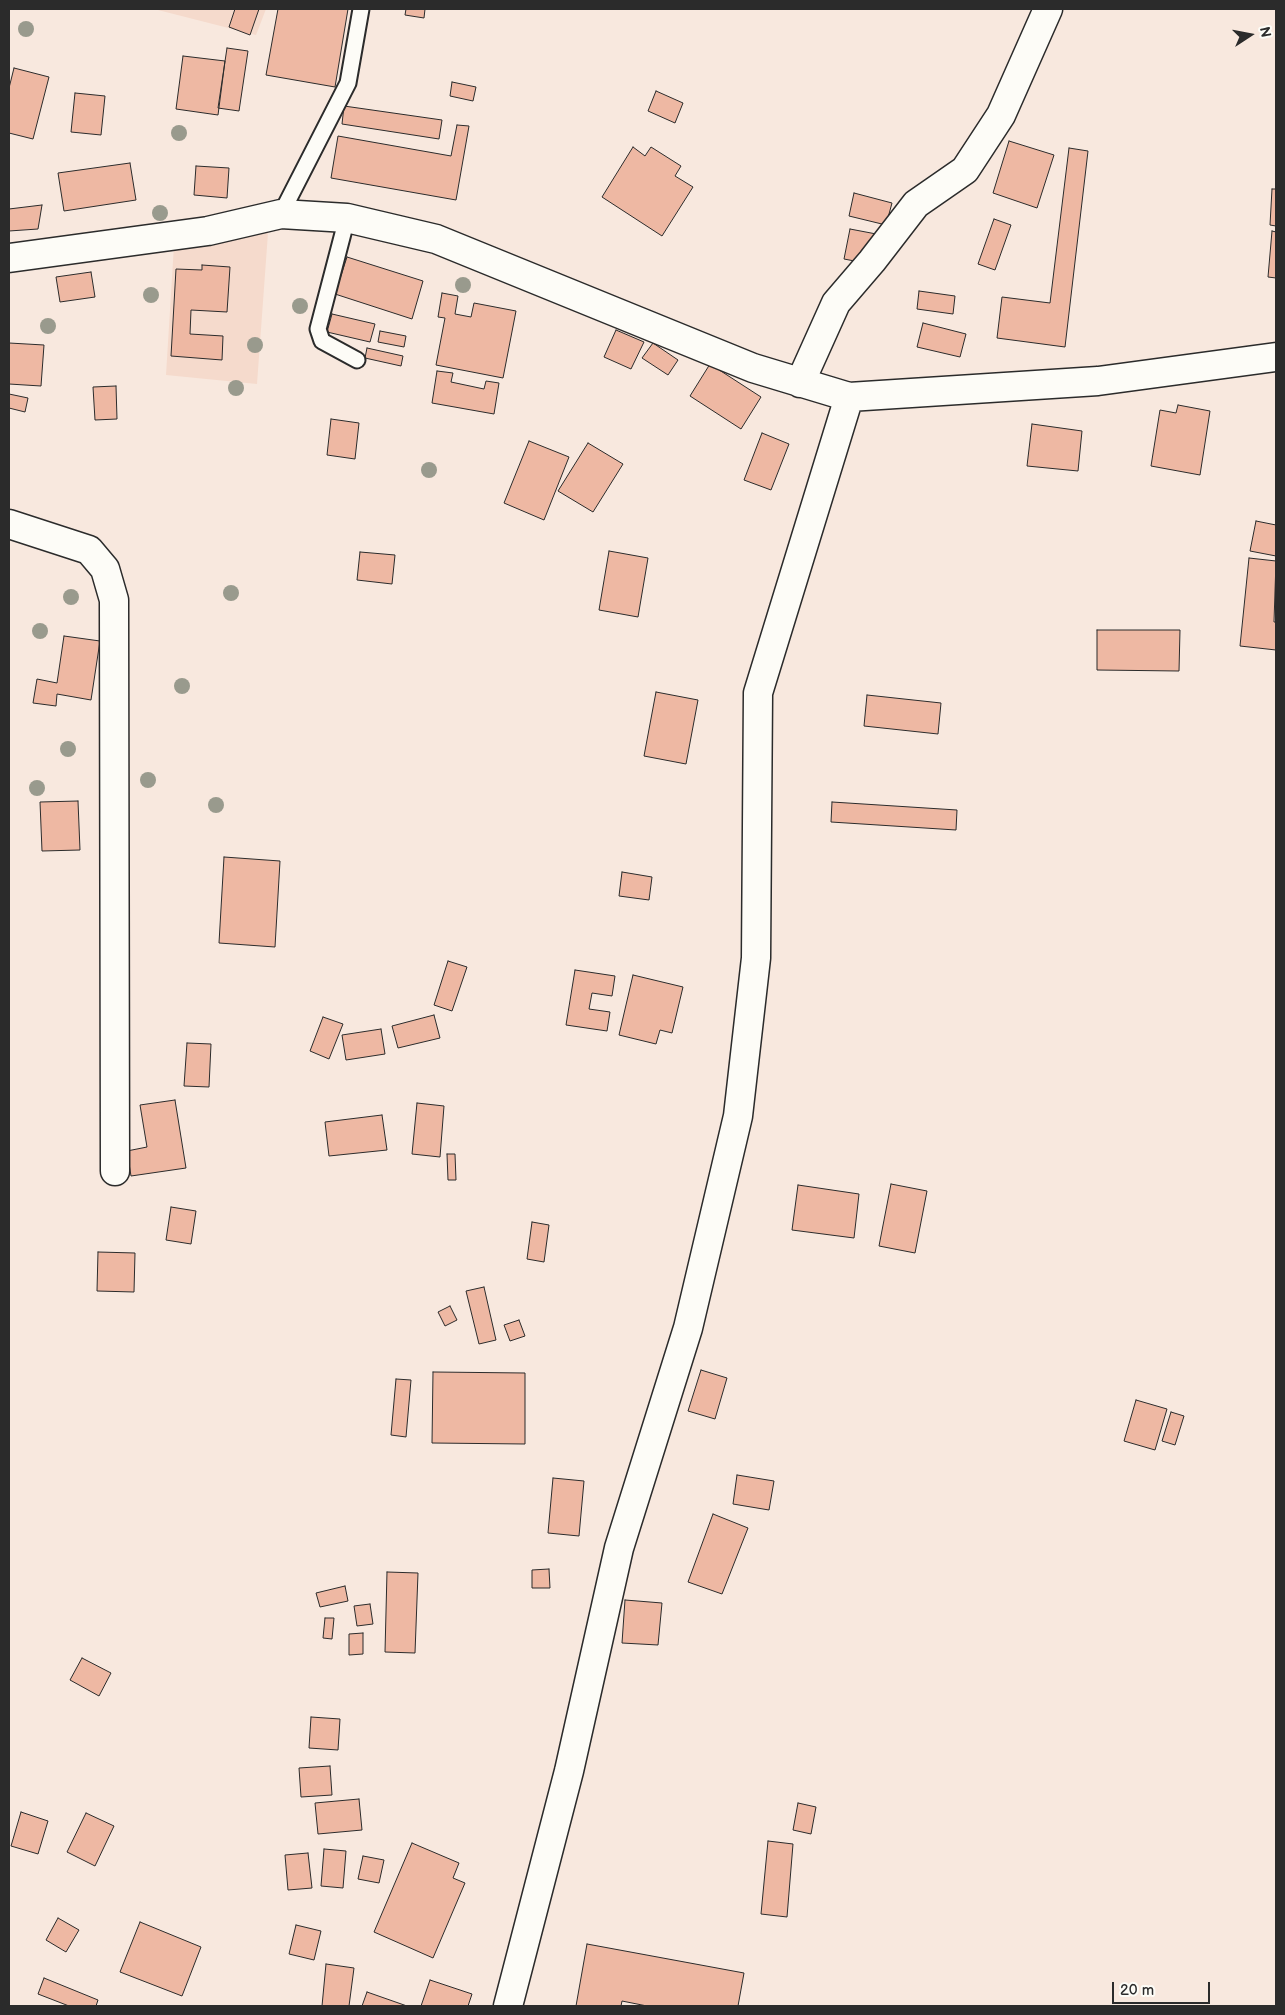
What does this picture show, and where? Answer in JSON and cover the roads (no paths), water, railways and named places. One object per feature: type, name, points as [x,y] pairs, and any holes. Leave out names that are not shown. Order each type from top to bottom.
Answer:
[{"type":"street","points":[[800,382],[836,302],[872,261],[916,204],[964,170],[980,147],[1001,115],[1048,9]]},
{"type":"street","points":[[9,258],[208,231],[281,214],[348,218],[436,239],[753,368],[849,397],[1098,381],[1276,357]]},
{"type":"street","points":[[508,2006],[569,1771],[619,1548],[688,1328],[738,1116],[756,958],[758,693],[849,397]]},
{"type":"street","points":[[9,524],[89,550],[105,569],[114,600],[115,1171]]},
{"type":"lane","points":[[281,214],[348,83],[360,9]]},
{"type":"lane","points":[[348,218],[318,329],[322,341],[358,360]]}]
